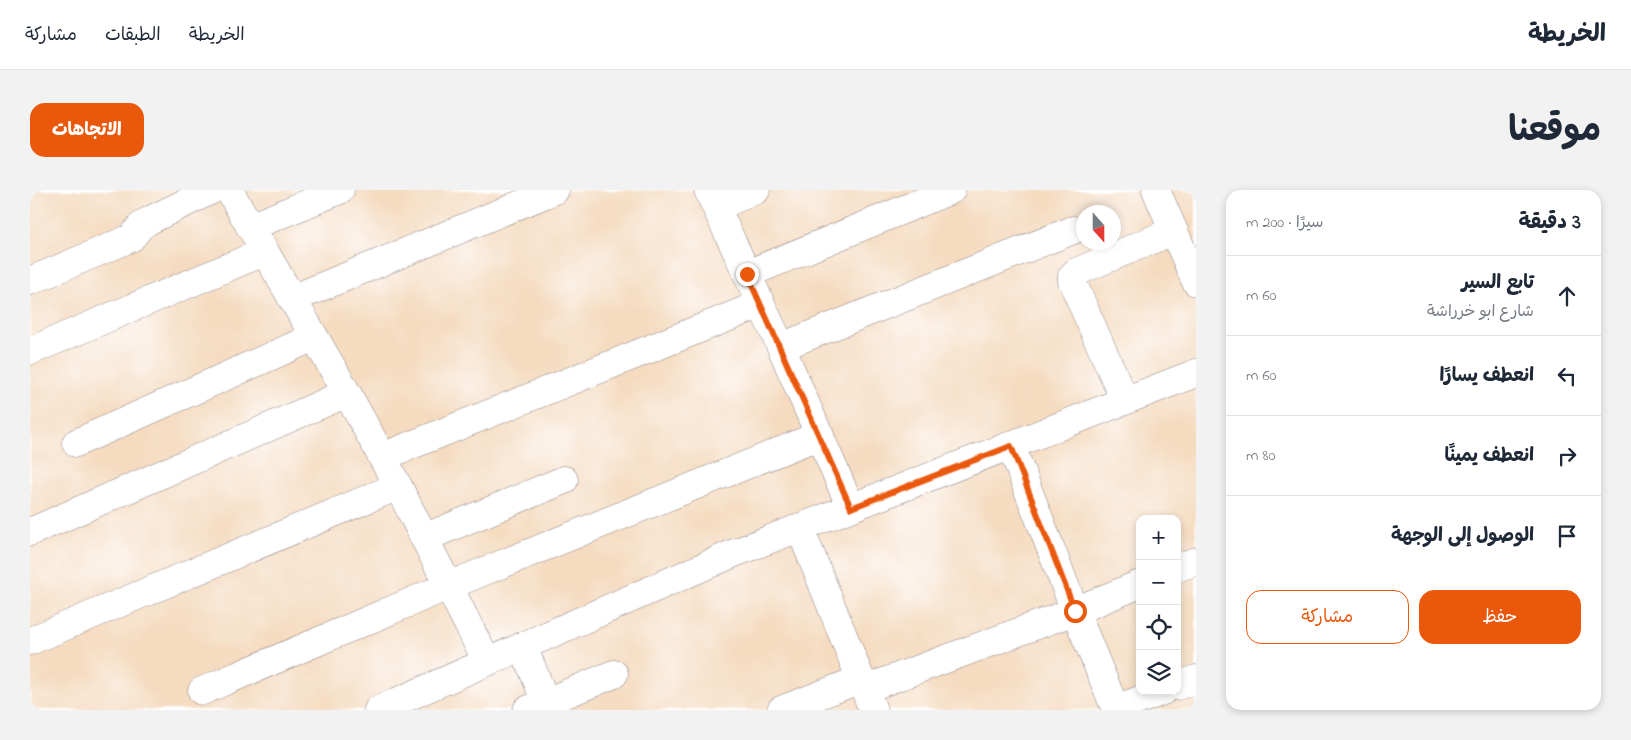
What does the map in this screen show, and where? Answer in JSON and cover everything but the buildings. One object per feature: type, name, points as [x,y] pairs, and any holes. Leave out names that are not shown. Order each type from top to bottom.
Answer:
[{"type":"street","points":[[250,227],[340,190]]},
{"type":"street","points":[[292,299],[555,190]]},
{"type":"street","points":[[756,190],[712,198],[781,347],[851,508]]},
{"type":"street","points":[[747,274],[951,190]]},
{"type":"street","points":[[1156,190],[1196,282]]},
{"type":"street","points":[[30,281],[131,238],[148,221],[227,191],[348,393],[398,486],[487,662]]},
{"type":"street","points":[[781,347],[1073,230]]},
{"type":"street","points":[[1124,401],[1072,281],[1072,276],[1076,272],[1173,231]]},
{"type":"street","points":[[30,352],[264,252]]},
{"type":"street","points":[[382,456],[761,304]]},
{"type":"street","points":[[76,443],[314,336]]},
{"type":"street","points":[[378,710],[732,554],[1196,372]]},
{"type":"street","points":[[30,532],[348,393]]},
{"type":"street","points":[[202,691],[448,586],[820,435]]},
{"type":"street","points":[[1011,446],[1075,611],[1116,709],[1153,695]]},
{"type":"street","points":[[424,538],[564,480]]},
{"type":"street","points":[[30,641],[398,486]]},
{"type":"street","points":[[800,528],[867,693]]},
{"type":"street","points":[[1181,566],[1196,560]]},
{"type":"street","points":[[781,710],[867,693],[1136,586]]},
{"type":"street","points":[[523,646],[541,707],[614,674]]},
{"type":"street","points":[[1181,685],[1196,679]]},
{"type":"route","points":[[747,274],[851,508],[1011,446],[1075,611]]}]
